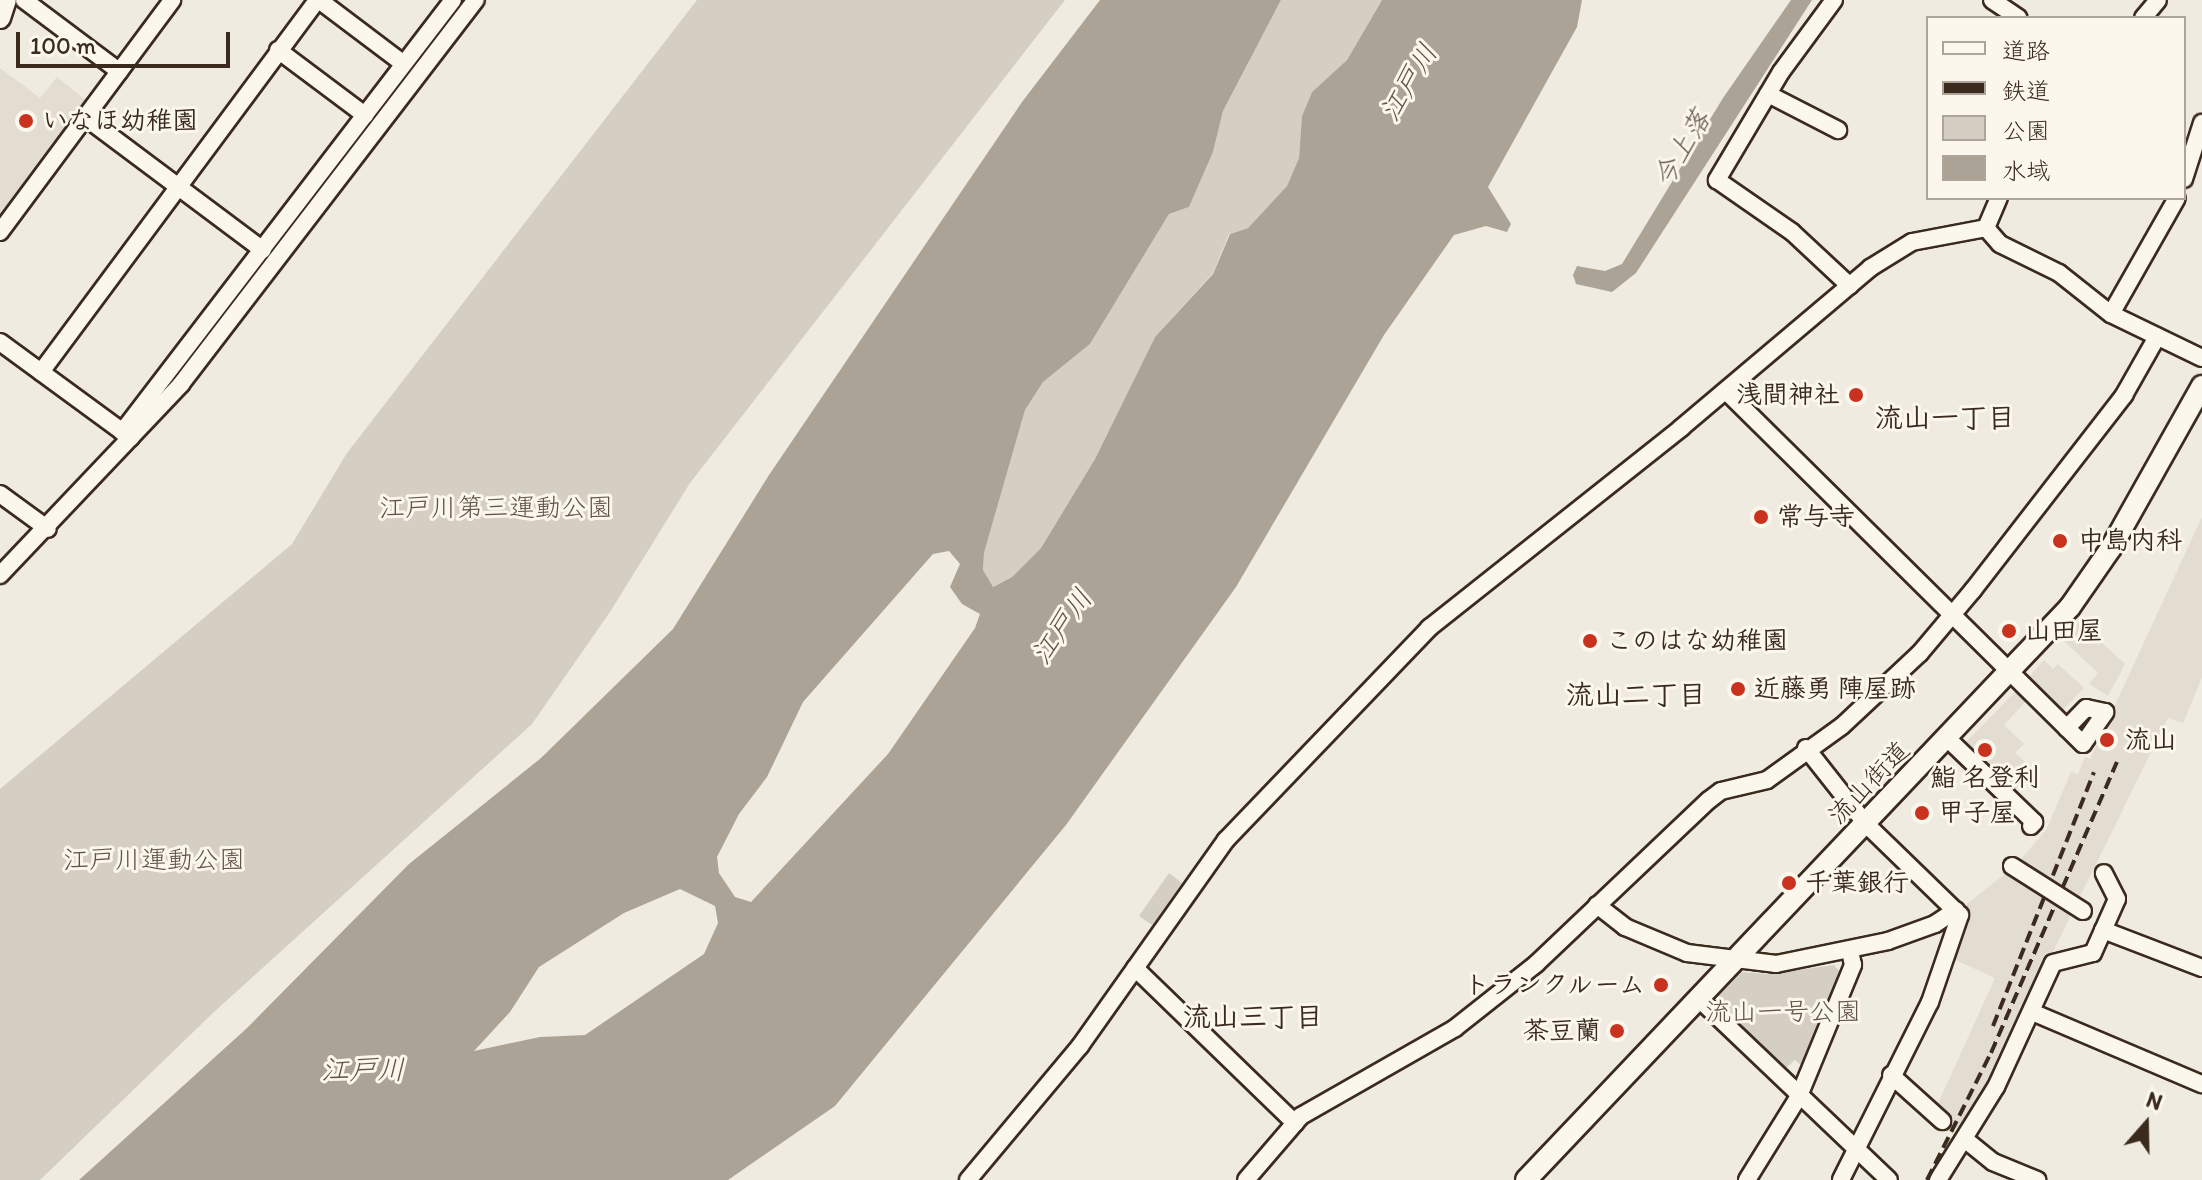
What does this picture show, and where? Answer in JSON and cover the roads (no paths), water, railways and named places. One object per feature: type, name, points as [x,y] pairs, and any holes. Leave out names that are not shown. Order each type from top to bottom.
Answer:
[{"type":"main road","points":[[0,18],[6,0]]},
{"type":"main road","name":"流山街道","points":[[1526,1180],[2012,673],[2070,607],[2111,548],[2202,386]]},
{"type":"street","points":[[24,0],[119,71]]},
{"type":"street","points":[[0,232],[172,0]]},
{"type":"street","points":[[41,372],[318,0],[404,64]]},
{"type":"street","points":[[127,436],[263,250],[453,0]]},
{"type":"street","points":[[0,575],[48,529],[127,436],[208,350],[476,0]]},
{"type":"street","points":[[1834,0],[1768,94],[1717,180],[1792,232],[1850,286]]},
{"type":"street","points":[[1992,0],[2016,16]]},
{"type":"street","points":[[2145,16],[2158,0]]},
{"type":"street","points":[[278,50],[365,115]]},
{"type":"street","points":[[1768,94],[1838,130]]},
{"type":"street","points":[[85,117],[263,250]]},
{"type":"street","points":[[2186,173],[2202,123]]},
{"type":"street","points":[[1986,228],[1998,200]]},
{"type":"street","points":[[2111,314],[2176,200]]},
{"type":"street","points":[[968,1180],[1080,1046],[1237,827],[1429,628],[1726,391],[1850,286],[1912,242],[1986,228]]},
{"type":"street","points":[[1986,228],[2000,244],[2059,273],[2111,314],[2202,358]]},
{"type":"street","points":[[1246,1180],[1295,1123],[1455,1028],[1536,964],[1597,905],[1652,859],[1709,800],[1721,791],[1767,780],[1806,748],[1842,726],[1955,613],[2124,395],[2157,337]]},
{"type":"street","points":[[0,342],[127,436]]},
{"type":"street","points":[[1726,391],[1934,592],[2067,728]]},
{"type":"street","points":[[0,494],[48,529]]},
{"type":"street","points":[[1948,739],[2033,824]]},
{"type":"street","points":[[1806,748],[1866,824],[1960,915],[1930,1002],[1841,1180]]},
{"type":"street","points":[[2012,866],[2083,911]]},
{"type":"street","points":[[1967,1141],[2032,1012],[2053,963],[2093,953],[2117,899],[2104,873]]},
{"type":"street","points":[[1597,905],[1625,927],[1657,942],[1714,960],[1776,964],[1850,951],[1915,932],[1952,907]]},
{"type":"street","points":[[2103,930],[2202,968]]},
{"type":"street","points":[[1747,1180],[1799,1096],[1853,965],[1850,951]]},
{"type":"street","points":[[1135,968],[1295,1123]]},
{"type":"street","points":[[1699,999],[1889,1180]]},
{"type":"street","points":[[2032,1012],[2202,1084]]},
{"type":"street","points":[[1891,1075],[1942,1121]]},
{"type":"street","points":[[1938,1180],[1958,1141],[1967,1141],[1993,1162],[2037,1180]]},
{"type":"water","name":"江戸川","points":[[1100,0],[1281,0],[1223,111],[1213,152],[1189,207],[1169,214],[1090,344],[1043,382],[1025,410],[984,553],[983,570],[993,587],[1012,577],[1041,548],[1095,459],[1155,337],[1213,274],[1230,234],[1248,228],[1287,186],[1299,158],[1302,116],[1312,92],[1347,60],[1382,0],[1582,0],[1577,27],[1488,187],[1511,224],[1507,232],[1486,226],[1454,235],[1384,335],[1236,587],[1066,825],[835,1106],[728,1180],[79,1180],[246,1029],[409,864],[541,758],[673,629],[769,475],[1022,102]],"holes":[[[949,551],[960,564],[950,587],[962,604],[980,614],[975,628],[888,754],[751,902],[735,897],[719,873],[717,857],[739,814],[767,777],[803,702],[933,554]],[[680,889],[715,906],[718,923],[704,954],[585,1035],[540,1037],[474,1051],[510,1012],[539,967],[624,913]]]},
{"type":"water","points":[[1791,0],[1812,0],[1636,273],[1612,292],[1576,284],[1573,275],[1577,266],[1605,271],[1622,264],[1723,98]]},
{"type":"railway","points":[[1927,1180],[1991,1053],[2117,762]]},
{"type":"railway","points":[[1993,1026],[2094,772]]},
{"type":"place","name":"いなほ幼稚園","points":[[26,121]]},
{"type":"place","name":"浅間神社","points":[[1856,395]]},
{"type":"place","name":"常与寺","points":[[1761,517]]},
{"type":"place","name":"中島内科","points":[[2060,541]]},
{"type":"place","name":"山田屋","points":[[2009,631]]},
{"type":"place","name":"このはな幼稚園","points":[[1590,641]]},
{"type":"place","name":"近藤勇 陣屋跡","points":[[1738,689]]},
{"type":"place","name":"流山","points":[[2107,740]]},
{"type":"place","name":"鮨 名登利","points":[[1985,750]]},
{"type":"place","name":"甲子屋","points":[[1922,813]]},
{"type":"place","name":"千葉銀行","points":[[1789,883]]},
{"type":"place","name":"トランクルーム","points":[[1661,985]]},
{"type":"place","name":"茶豆蘭","points":[[1617,1031]]},
{"type":"district","name":"流山一丁目","points":[[1945,417]]},
{"type":"district","name":"流山二丁目","points":[[1636,694]]},
{"type":"district","name":"流山三丁目","points":[[1253,1016]]},
{"type":"water label","name":"今上落","points":[[1681,148]]},
{"type":"park label","name":"江戸川第三運動公園","points":[[496,508]]},
{"type":"park label","name":"江戸川運動公園","points":[[154,860]]},
{"type":"park label","name":"流山一号公園","points":[[1783,1012]]}]
